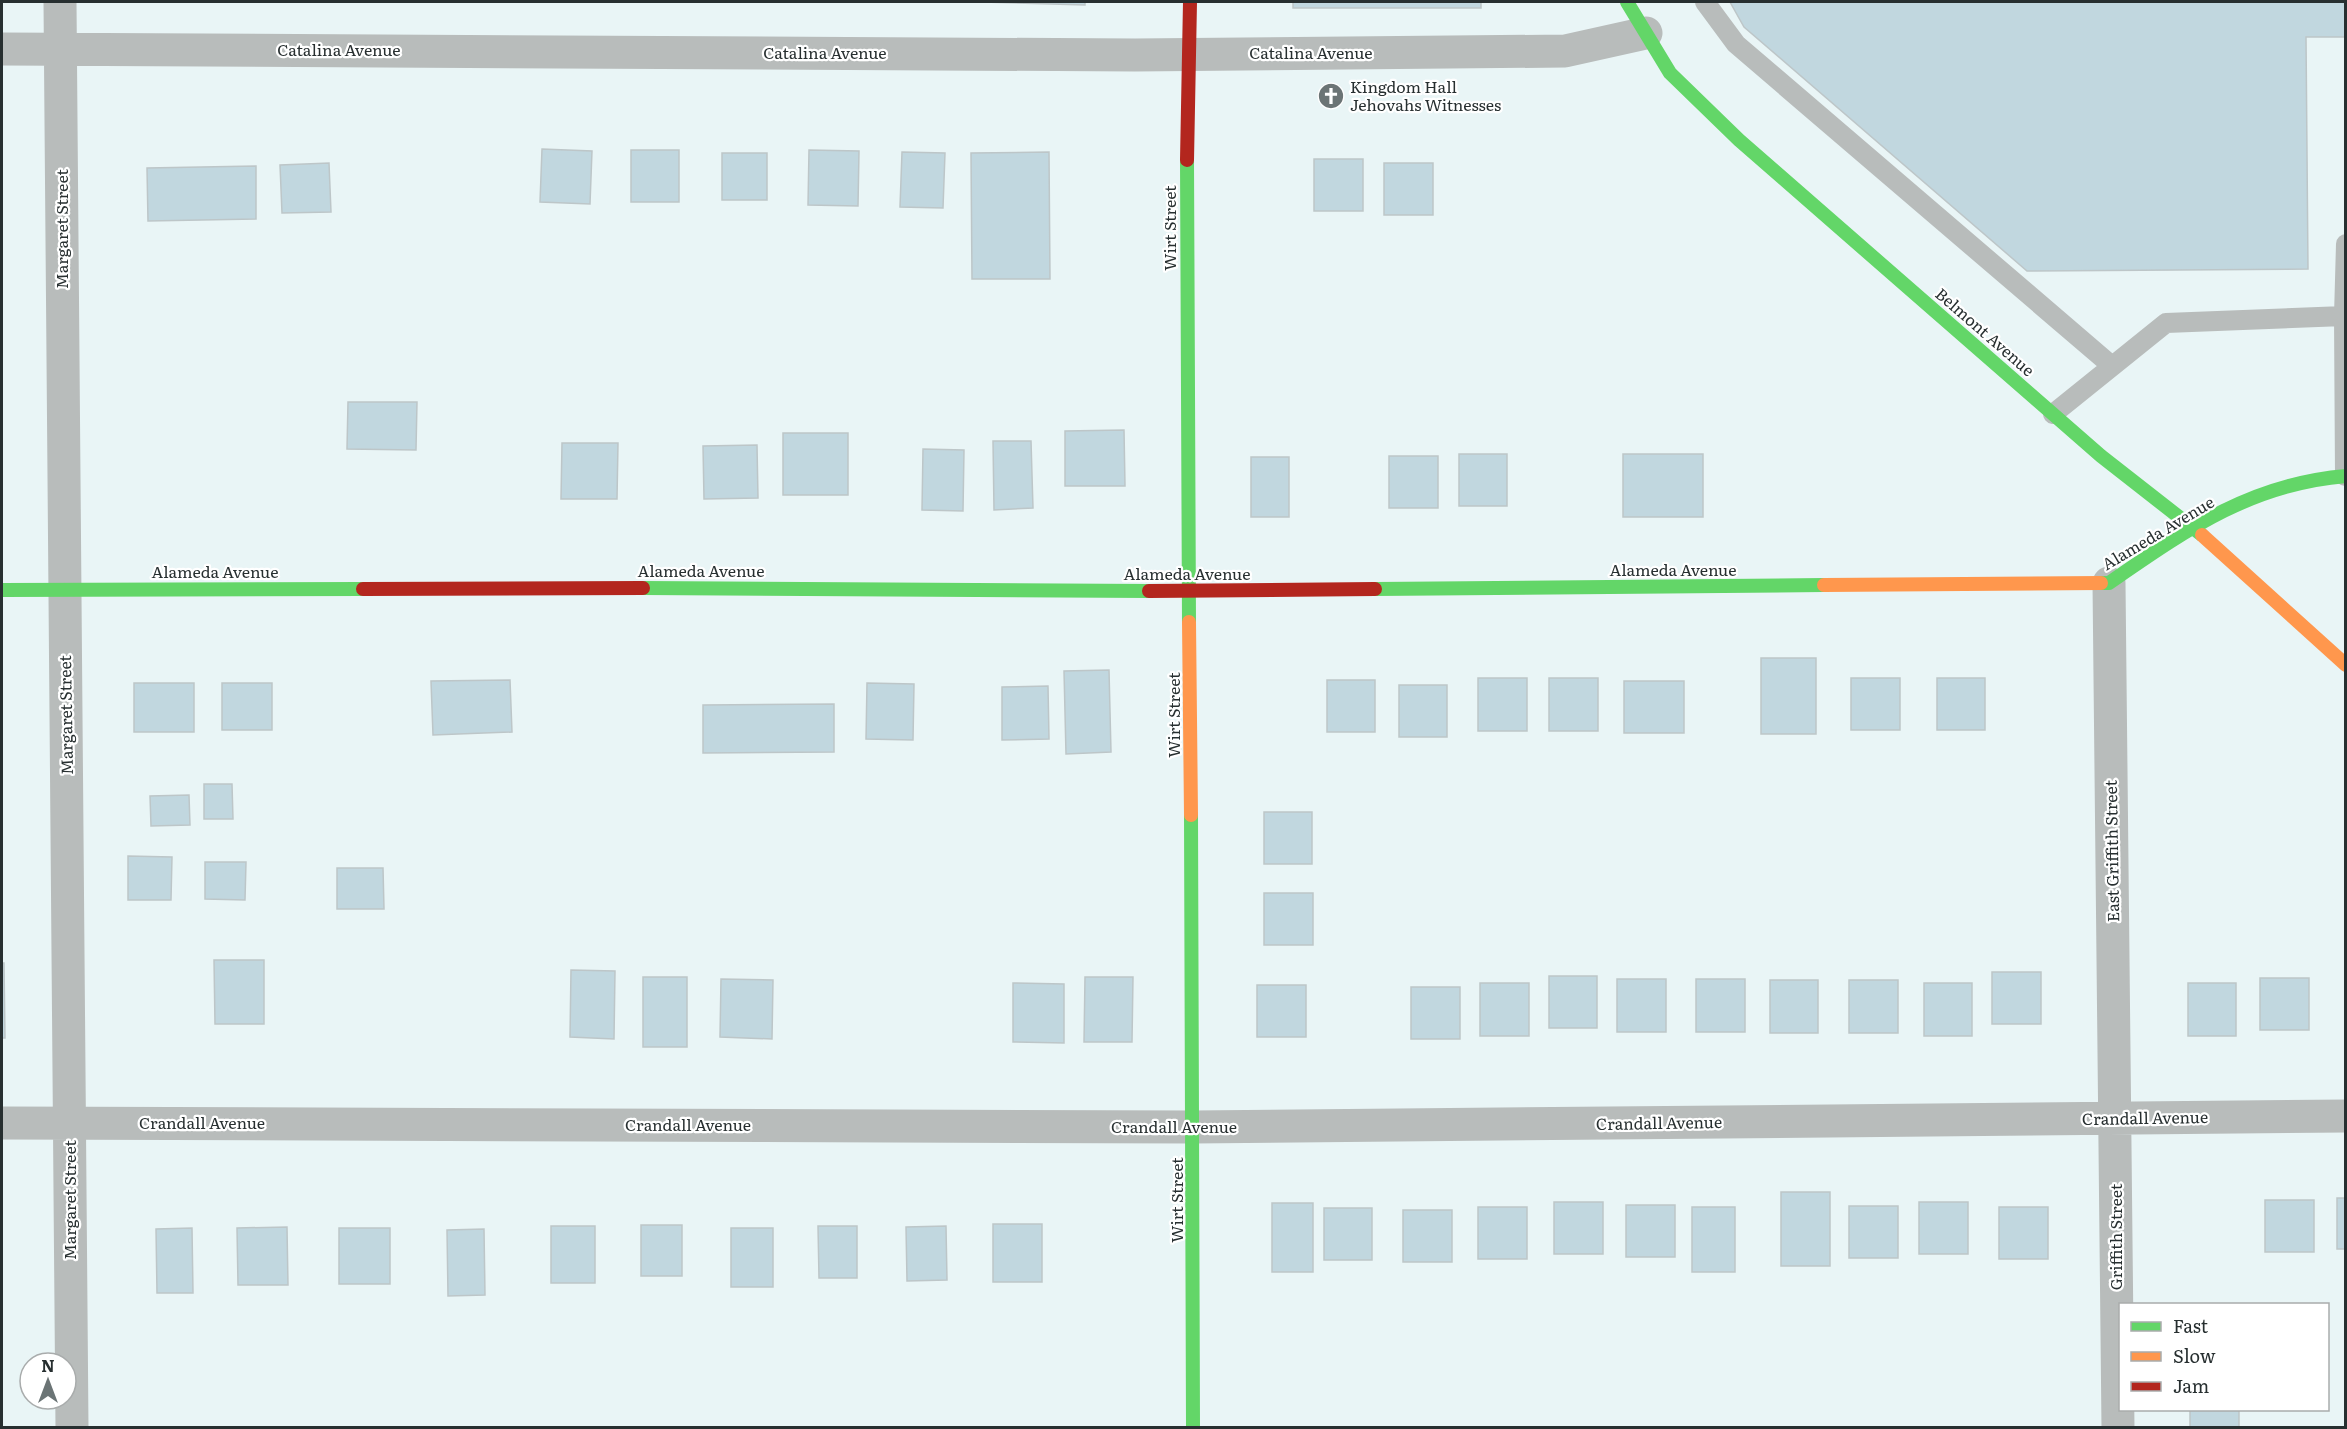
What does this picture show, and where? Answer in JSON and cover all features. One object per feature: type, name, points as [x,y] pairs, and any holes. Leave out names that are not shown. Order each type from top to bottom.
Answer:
[{"type":"main road","name":"Wirt Street","points":[[1190,2],[1186,251],[1194,1127],[1192,1428]]},
{"type":"main road","name":"Belmont Avenue","points":[[1627,2],[1682,87],[1739,140],[2053,414],[2193,527],[2346,665]]},
{"type":"main road","name":"Alameda Avenue","points":[[2,590],[808,588],[924,592],[2109,583],[2193,527],[2270,489],[2345,476]]},
{"type":"street","name":"Margaret Street","points":[[60,2],[72,1428]]},
{"type":"street","name":"Catalina Avenue","points":[[2,49],[1189,55],[1565,51],[1646,33]]},
{"type":"street","name":"East Griffith Street","points":[[2109,583],[2115,1118]]},
{"type":"street","name":"Crandall Avenue","points":[[2,1123],[1194,1127],[2346,1116]]},
{"type":"street","name":"Griffith Street","points":[[2115,1118],[2118,1428]]},
{"type":"lane","points":[[1705,2],[1736,44],[2112,366]]},
{"type":"lane","points":[[2345,476],[2346,244]]},
{"type":"lane","points":[[2053,414],[2166,323],[2344,316]]},
{"type":"building","points":[[982,2],[1085,2],[1085,5]]},
{"type":"building","points":[[1293,2],[1481,2],[1481,8],[1293,8]]},
{"type":"building","points":[[1730,2],[2346,2],[2346,37],[2306,37],[2308,269],[2027,271],[1744,27]]},
{"type":"building","points":[[542,149],[592,151],[590,204],[540,202]]},
{"type":"building","points":[[631,150],[679,150],[679,202],[631,202]]},
{"type":"building","points":[[809,150],[859,151],[858,206],[808,205]]},
{"type":"building","points":[[902,152],[945,153],[943,208],[900,207]]},
{"type":"building","points":[[1049,152],[1050,279],[972,279],[971,153]]},
{"type":"building","points":[[722,153],[767,153],[767,200],[722,200]]},
{"type":"building","points":[[1314,159],[1363,159],[1363,211],[1314,211]]},
{"type":"building","points":[[329,163],[331,212],[282,213],[280,165]]},
{"type":"building","points":[[1384,163],[1433,163],[1433,215],[1384,215]]},
{"type":"building","points":[[256,166],[256,219],[148,221],[147,168]]},
{"type":"building","points":[[348,402],[417,402],[416,450],[347,449]]},
{"type":"building","points":[[1124,430],[1125,486],[1065,486],[1065,431]]},
{"type":"building","points":[[783,433],[848,433],[848,495],[783,495]]},
{"type":"building","points":[[993,441],[1031,441],[1033,508],[994,510]]},
{"type":"building","points":[[562,443],[618,443],[617,499],[561,499]]},
{"type":"building","points":[[757,445],[758,498],[704,499],[703,446]]},
{"type":"building","points":[[923,449],[964,450],[963,511],[922,510]]},
{"type":"building","points":[[1459,454],[1507,454],[1507,506],[1459,506]]},
{"type":"building","points":[[1623,454],[1703,454],[1703,517],[1623,517]]},
{"type":"building","points":[[1389,456],[1438,456],[1438,508],[1389,508]]},
{"type":"building","points":[[1251,457],[1289,457],[1289,517],[1251,517]]},
{"type":"building","points":[[1761,658],[1816,658],[1816,734],[1761,734]]},
{"type":"building","points":[[1109,670],[1111,752],[1066,754],[1064,671]]},
{"type":"building","points":[[1478,678],[1527,678],[1527,731],[1478,731]]},
{"type":"building","points":[[1549,678],[1598,678],[1598,731],[1549,731]]},
{"type":"building","points":[[1851,678],[1900,678],[1900,730],[1851,730]]},
{"type":"building","points":[[1937,678],[1985,678],[1985,730],[1937,730]]},
{"type":"building","points":[[510,680],[512,732],[433,735],[431,681]]},
{"type":"building","points":[[1327,680],[1375,680],[1375,732],[1327,732]]},
{"type":"building","points":[[1624,681],[1684,681],[1684,733],[1624,733]]},
{"type":"building","points":[[134,683],[194,683],[194,732],[134,732]]},
{"type":"building","points":[[222,683],[272,683],[272,730],[222,730]]},
{"type":"building","points":[[867,683],[914,684],[913,740],[866,739]]},
{"type":"building","points":[[1399,685],[1447,685],[1447,737],[1399,737]]},
{"type":"building","points":[[1048,686],[1049,739],[1002,740],[1002,687]]},
{"type":"building","points":[[834,704],[834,752],[703,753],[703,705]]},
{"type":"building","points":[[204,784],[232,784],[233,819],[204,819]]},
{"type":"building","points":[[189,795],[190,825],[151,826],[150,796]]},
{"type":"building","points":[[1264,812],[1312,812],[1312,864],[1264,864]]},
{"type":"building","points":[[128,856],[172,857],[171,900],[128,900]]},
{"type":"building","points":[[205,862],[246,862],[245,900],[205,899]]},
{"type":"building","points":[[337,868],[383,868],[384,909],[337,909]]},
{"type":"building","points":[[1264,893],[1313,893],[1313,945],[1264,945]]},
{"type":"building","points":[[214,960],[264,960],[264,1024],[215,1024]]},
{"type":"building","points":[[2,963],[4,963],[5,1038],[2,1038]]},
{"type":"building","points":[[571,970],[615,971],[614,1039],[570,1037]]},
{"type":"building","points":[[1992,972],[2041,972],[2041,1024],[1992,1024]]},
{"type":"building","points":[[1549,976],[1597,976],[1597,1028],[1549,1028]]},
{"type":"building","points":[[643,977],[687,977],[687,1047],[643,1047]]},
{"type":"building","points":[[1085,977],[1133,977],[1132,1042],[1084,1042]]},
{"type":"building","points":[[2260,978],[2309,978],[2309,1030],[2260,1030]]},
{"type":"building","points":[[721,979],[773,980],[772,1039],[720,1037]]},
{"type":"building","points":[[1617,979],[1666,979],[1666,1032],[1617,1032]]},
{"type":"building","points":[[1696,979],[1745,979],[1745,1032],[1696,1032]]},
{"type":"building","points":[[1770,980],[1818,980],[1818,1033],[1770,1033]]},
{"type":"building","points":[[1849,980],[1898,980],[1898,1033],[1849,1033]]},
{"type":"building","points":[[1013,983],[1064,984],[1064,1043],[1013,1042]]},
{"type":"building","points":[[1480,983],[1529,983],[1529,1036],[1480,1036]]},
{"type":"building","points":[[1924,983],[1972,983],[1972,1036],[1924,1036]]},
{"type":"building","points":[[2188,983],[2236,983],[2236,1036],[2188,1036]]},
{"type":"building","points":[[1257,985],[1306,985],[1306,1037],[1257,1037]]},
{"type":"building","points":[[1411,987],[1460,987],[1460,1039],[1411,1039]]},
{"type":"building","points":[[1781,1192],[1830,1192],[1830,1266],[1781,1266]]},
{"type":"building","points":[[2337,1198],[2346,1198],[2346,1249],[2337,1249]]},
{"type":"building","points":[[2265,1200],[2314,1200],[2314,1252],[2265,1252]]},
{"type":"building","points":[[1554,1202],[1603,1202],[1603,1254],[1554,1254]]},
{"type":"building","points":[[1919,1202],[1968,1202],[1968,1254],[1919,1254]]},
{"type":"building","points":[[1272,1203],[1313,1203],[1313,1272],[1272,1272]]},
{"type":"building","points":[[1626,1205],[1675,1205],[1675,1257],[1626,1257]]},
{"type":"building","points":[[1849,1206],[1898,1206],[1898,1258],[1849,1258]]},
{"type":"building","points":[[1478,1207],[1527,1207],[1527,1259],[1478,1259]]},
{"type":"building","points":[[1692,1207],[1735,1207],[1735,1272],[1692,1272]]},
{"type":"building","points":[[1999,1207],[2048,1207],[2048,1259],[1999,1259]]},
{"type":"building","points":[[1324,1208],[1372,1208],[1372,1260],[1324,1260]]},
{"type":"building","points":[[1403,1210],[1452,1210],[1452,1262],[1403,1262]]},
{"type":"building","points":[[993,1224],[1042,1224],[1042,1282],[993,1282]]},
{"type":"building","points":[[641,1225],[682,1225],[682,1276],[641,1276]]},
{"type":"building","points":[[551,1226],[595,1226],[595,1283],[551,1283]]},
{"type":"building","points":[[818,1226],[857,1226],[857,1278],[819,1278]]},
{"type":"building","points":[[946,1226],[947,1280],[907,1281],[906,1227]]},
{"type":"building","points":[[287,1227],[288,1285],[238,1285],[237,1228]]},
{"type":"building","points":[[192,1228],[193,1293],[157,1293],[156,1229]]},
{"type":"building","points":[[339,1228],[390,1228],[390,1284],[339,1284]]},
{"type":"building","points":[[731,1228],[773,1228],[773,1287],[731,1287]]},
{"type":"building","points":[[484,1229],[485,1295],[448,1296],[447,1230]]},
{"type":"building","points":[[2190,1411],[2239,1411],[2239,1428],[2190,1428]]},
{"type":"traffic: fast","points":[[1627,2],[1670,73],[1739,140],[2101,456],[2202,535]]},
{"type":"traffic: fast","points":[[1187,160],[1189,622]]},
{"type":"traffic: fast","points":[[2101,583],[2109,583],[2193,528],[2249,499],[2311,481],[2346,476]]},
{"type":"traffic: fast","points":[[1375,589],[1824,585]]},
{"type":"traffic: fast","points":[[643,588],[1149,591]]},
{"type":"traffic: fast","points":[[2,590],[363,589]]},
{"type":"traffic: fast","points":[[1191,815],[1193,1428]]},
{"type":"traffic: slow","points":[[2202,535],[2346,665]]},
{"type":"traffic: slow","points":[[1824,585],[2101,583]]},
{"type":"traffic: slow","points":[[1189,622],[1191,815]]},
{"type":"traffic: jam","points":[[1187,160],[1190,2]]},
{"type":"traffic: jam","points":[[363,589],[643,588]]},
{"type":"traffic: jam","points":[[1149,591],[1375,589]]},
{"type":"place","name":"Kingdom Hall Jehovahs Witnesses","points":[[1331,96]]}]
